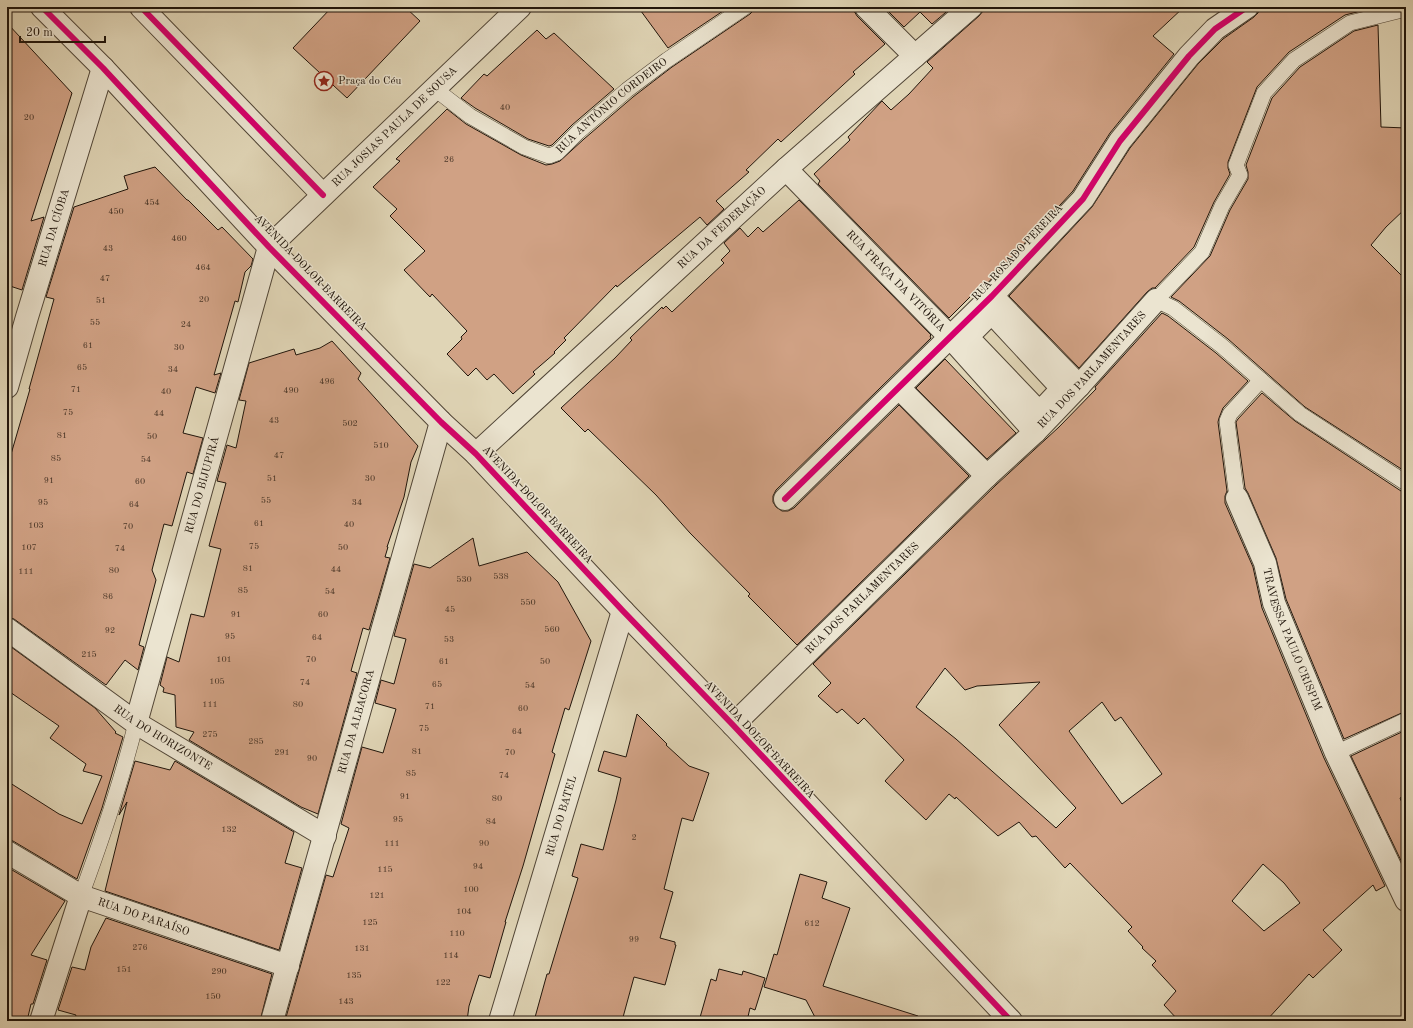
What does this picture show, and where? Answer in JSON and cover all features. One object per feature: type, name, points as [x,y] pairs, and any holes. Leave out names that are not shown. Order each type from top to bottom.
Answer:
[{"type":"street","name":"AVENIDA DOLOR BARREIRA","points":[[42,7],[103,68],[269,247],[441,422],[476,454],[1011,1021]]},
{"type":"street","points":[[141,7],[324,195]]},
{"type":"street","name":"RUA JOSIAS PAULA DE SOUSA","points":[[269,247],[520,7]]},
{"type":"street","points":[[866,7],[915,56]]},
{"type":"street","name":"RUA DA FEDERAÇÃO","points":[[476,454],[786,169],[971,7]]},
{"type":"street","name":"RUA ROSADO PEREIRA","points":[[785,499],[899,388],[960,339],[992,296],[1083,199],[1120,141],[1189,56],[1215,29],[1247,7]]},
{"type":"street","name":"RUA DA CÍOBA","points":[[7,387],[103,68]]},
{"type":"street","name":"RUA PRAÇA DA VITÓRIA","points":[[786,169],[960,339],[1035,432]]},
{"type":"street","name":"RUA DO BIJUPIRÁ","points":[[136,723],[269,247]]},
{"type":"street","points":[[992,296],[1079,386]]},
{"type":"street","name":"RUA DOS PARLAMENTARES","points":[[733,725],[987,476],[1035,432],[1079,386],[1156,300]]},
{"type":"street","points":[[899,388],[987,476]]},
{"type":"street","name":"RUA DA ALBACORA","points":[[272,1021],[441,422]]},
{"type":"street","name":"TRAVESSA PAULO CRISPIM","points":[[1237,498],[1265,563],[1274,603],[1336,753],[1406,900]]},
{"type":"street","name":"RUA DO BATEL","points":[[500,1021],[623,611]]},
{"type":"street","name":"RUA DO HORIZONTE","points":[[7,629],[136,723],[325,836]]},
{"type":"street","name":"RUA DO PARAÍSO","points":[[7,852],[81,896],[288,966]]},
{"type":"street","points":[[41,1021],[81,896]]},
{"type":"lane","name":"RUA ANTÔNIO CORDEIRO","points":[[435,89],[470,116],[524,146],[549,156],[557,153],[578,132],[627,90],[667,60],[745,7]]},
{"type":"lane","name":"RUA DOS PARLAMENTARES","points":[[1156,300],[1202,252],[1222,206],[1240,176],[1236,165],[1264,93],[1294,60],[1350,22],[1406,9]]},
{"type":"lane","points":[[1156,300],[1173,308],[1222,346],[1300,414],[1406,483]]},
{"type":"lane","name":"TRAVESSA PAULO CRISPIM","points":[[1237,498],[1227,421],[1230,414],[1261,380]]},
{"type":"lane","points":[[1336,753],[1406,720]]},
{"type":"lane","points":[[81,896],[103,836],[125,765],[136,723]]},
{"type":"building","points":[[332,7],[405,7],[420,21],[347,98],[293,48]]},
{"type":"building","points":[[638,7],[729,7],[668,48]]},
{"type":"building","points":[[754,7],[854,7],[854,11],[857,16],[885,44],[853,72],[855,74],[781,142],[778,139],[746,170],[749,172],[716,201],[724,209],[707,225],[700,217],[617,287],[616,285],[564,338],[566,340],[554,352],[555,353],[533,372],[535,374],[513,394],[494,374],[487,380],[476,368],[468,376],[447,354],[462,339],[461,337],[467,331],[432,294],[430,297],[404,270],[425,251],[390,216],[397,209],[373,187],[400,161],[396,159],[447,109],[466,124],[521,155],[546,165],[560,161],[633,97],[672,67],[750,14]]},
{"type":"building","points":[[884,7],[952,7],[932,24],[920,12],[904,27]]},
{"type":"building","points":[[983,7],[1184,7],[1153,36],[1174,54],[1110,133],[1073,191],[985,286],[983,284],[949,318],[818,184],[820,181],[814,174],[850,140],[848,137],[882,101],[891,110],[909,94],[933,68],[927,62],[979,16],[983,11]]},
{"type":"building","points":[[1259,7],[1377,7],[1345,15],[1289,52],[1257,87],[1228,162],[1230,174],[1214,202],[1194,247],[1155,288],[1152,288],[1147,292],[1079,368],[1009,296],[1092,207],[1130,148],[1198,64],[1223,39],[1254,17],[1258,13]]},
{"type":"building","points":[[7,23],[72,93],[31,221],[44,217],[22,290],[7,285]]},
{"type":"building","points":[[1378,25],[1381,127],[1406,128],[1406,208],[1386,227],[1371,245],[1406,280],[1406,472],[1305,407],[1228,339],[1179,301],[1171,297],[1210,256],[1230,210],[1248,179],[1246,165],[1272,98],[1300,67],[1354,31]]},
{"type":"building","points":[[537,30],[546,39],[554,33],[614,89],[572,125],[552,145],[549,146],[528,139],[475,108],[461,98],[484,74],[487,76]]},
{"type":"building","points":[[155,167],[218,230],[222,227],[253,259],[251,266],[245,272],[238,302],[235,301],[214,375],[221,373],[215,393],[196,387],[183,433],[203,438],[193,474],[187,472],[172,526],[164,524],[152,570],[156,580],[139,645],[144,647],[138,670],[125,660],[106,685],[14,619],[7,617],[7,468],[54,299],[46,297],[74,207],[128,189],[124,176]]},
{"type":"building","points":[[799,200],[931,335],[931,338],[776,490],[773,496],[773,502],[776,507],[782,511],[788,511],[794,508],[899,405],[969,476],[797,645],[748,596],[750,594],[690,533],[656,495],[588,429],[585,432],[561,408],[615,358],[632,340],[630,338],[662,307],[663,309],[666,306],[672,312],[724,263],[721,260],[730,251],[724,243],[740,228],[748,237],[758,227],[763,232]]},
{"type":"building","points":[[1162,313],[1216,353],[1248,381],[1223,408],[1218,422],[1227,491],[1225,503],[1253,567],[1262,608],[1324,758],[1385,886],[1376,891],[1373,885],[1323,930],[1342,950],[1313,978],[1309,974],[1266,1021],[1179,1021],[1164,1005],[1176,991],[1152,965],[1156,961],[1142,948],[1143,947],[1128,931],[1132,927],[1070,863],[1065,868],[1036,836],[1032,837],[1019,822],[998,836],[956,797],[955,799],[949,794],[926,820],[885,781],[904,760],[864,718],[858,724],[842,709],[837,713],[818,696],[831,683],[813,664],[996,485],[1059,427],[1096,389],[1095,387]],"holes":[[[945,668],[965,690],[977,686],[1040,682],[999,725],[1076,808],[1056,828],[956,739],[916,707]],[[1102,702],[1115,721],[1121,717],[1162,774],[1122,804],[1069,731]],[[1263,864],[1284,883],[1300,903],[1264,931],[1232,901]]]},
{"type":"building","points":[[332,341],[361,373],[358,379],[418,446],[411,462],[404,497],[387,547],[385,557],[390,558],[369,630],[363,628],[351,671],[357,673],[318,814],[301,807],[189,740],[194,732],[176,727],[175,695],[163,692],[164,688],[160,685],[167,657],[179,662],[191,614],[204,617],[221,549],[209,546],[226,483],[217,481],[227,445],[236,448],[246,401],[239,400],[249,363],[294,349],[296,355],[320,348]]},
{"type":"building","points":[[945,359],[1016,433],[987,459],[916,388]]},
{"type":"building","points":[[1262,393],[1295,421],[1401,491],[1406,492],[1406,711],[1344,739],[1286,599],[1276,558],[1245,488],[1236,422]]},
{"type":"building","points":[[473,538],[479,566],[527,552],[558,582],[591,641],[569,710],[565,708],[552,752],[555,754],[523,866],[505,922],[490,978],[479,975],[469,1006],[467,1021],[285,1021],[326,875],[333,877],[349,828],[341,824],[362,747],[383,753],[396,709],[375,703],[381,680],[394,684],[406,639],[394,636],[414,564],[430,568]]},
{"type":"building","points":[[7,644],[95,708],[116,732],[115,733],[123,737],[102,808],[77,879],[13,841],[7,840],[7,781],[59,814],[82,824],[102,776],[83,771],[86,764],[50,738],[59,726],[7,690]]},
{"type":"building","points":[[637,714],[667,744],[666,745],[689,766],[709,773],[693,821],[682,818],[664,889],[673,892],[660,938],[675,942],[676,945],[665,985],[634,977],[622,1021],[534,1021],[547,974],[549,974],[578,878],[572,876],[581,844],[603,850],[616,800],[621,778],[598,771],[604,751],[626,757]]},
{"type":"building","points":[[1406,730],[1406,795],[1400,798],[1406,812],[1406,871],[1351,756]]},
{"type":"building","points":[[135,761],[170,770],[175,761],[294,832],[285,863],[302,868],[279,950],[105,891],[127,802],[119,815]]},
{"type":"building","points":[[7,867],[65,901],[31,955],[47,960],[33,1004],[31,1004],[27,1021],[7,1021]]},
{"type":"building","points":[[800,874],[827,882],[822,898],[850,908],[823,986],[918,1016],[918,1021],[817,1021],[806,1000],[764,987],[774,954],[777,955]]},
{"type":"building","points":[[106,918],[272,974],[260,1021],[74,1021],[76,1015],[58,1010],[72,967],[85,970],[91,947]]},
{"type":"building","points":[[719,969],[742,975],[743,971],[765,978],[755,1010],[750,1008],[747,1021],[699,1021],[711,979],[716,981]]},
{"type":"cycle path","points":[[42,7],[103,68],[269,247],[441,422],[476,454],[1011,1021]]},
{"type":"cycle path","points":[[141,7],[323,195]]},
{"type":"cycle path","points":[[785,499],[992,296],[1083,199],[1120,141],[1189,56],[1215,29],[1247,7]]},
{"type":"place","name":"Praça do Céu","points":[[324,81]]}]
